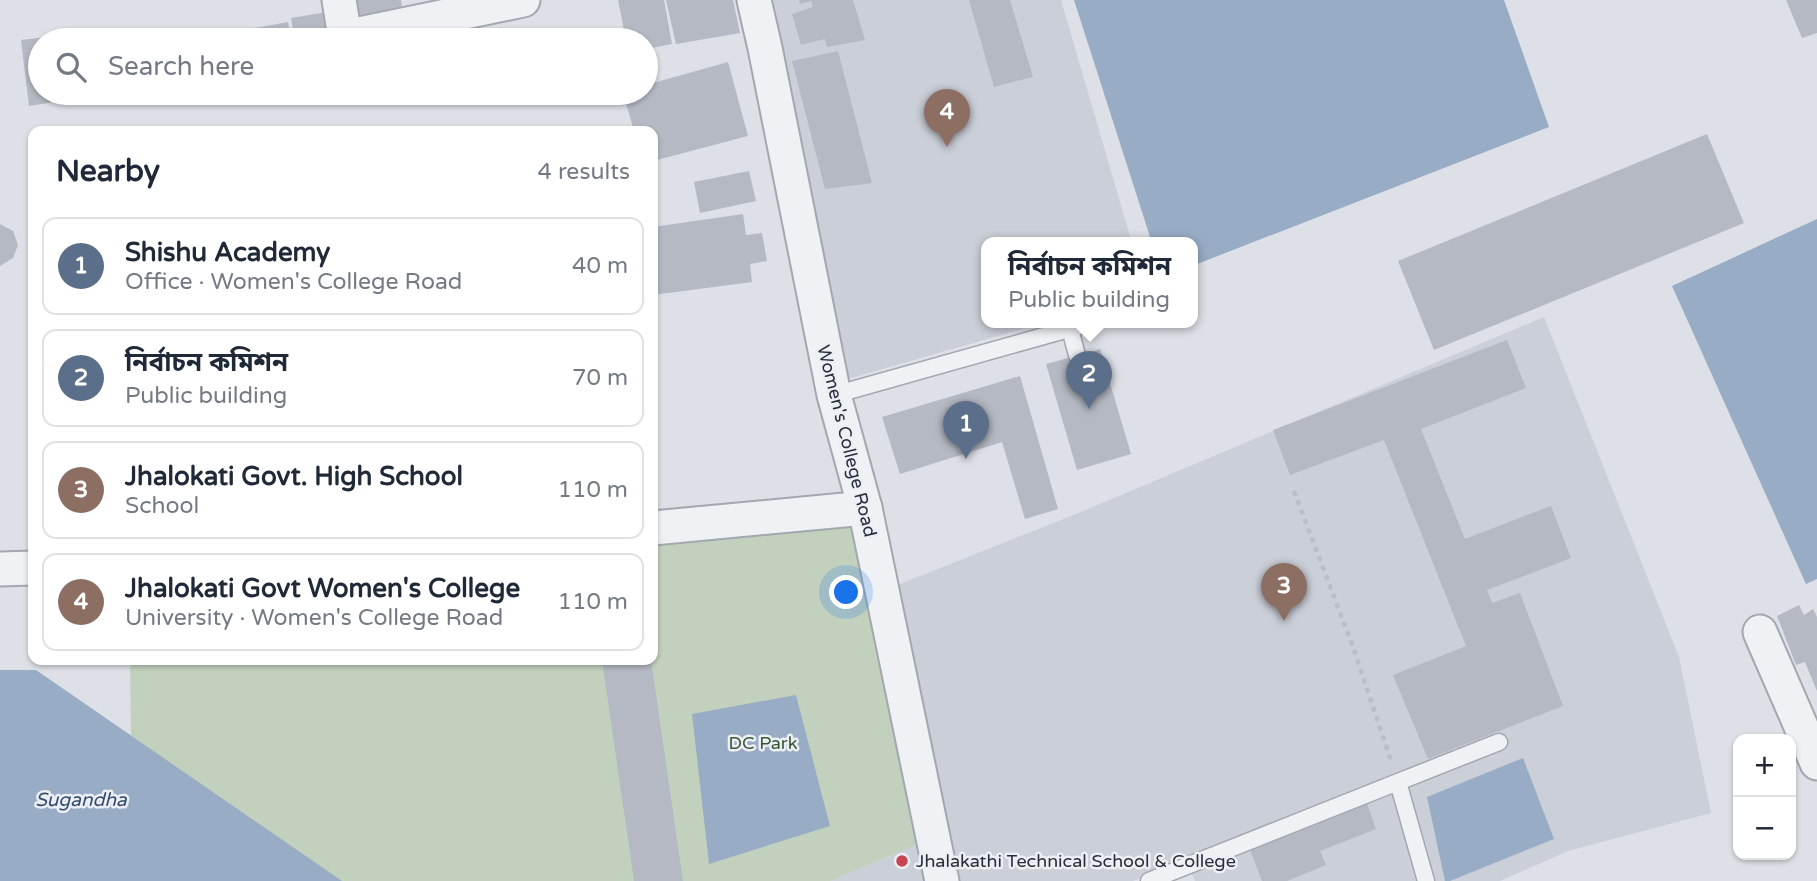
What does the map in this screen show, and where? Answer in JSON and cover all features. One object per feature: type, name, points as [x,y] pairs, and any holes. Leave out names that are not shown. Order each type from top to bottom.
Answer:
[{"type":"street","points":[[339,0],[344,28]]},
{"type":"street","points":[[388,28],[523,0]]},
{"type":"street","name":"Women's College Road","points":[[754,0],[834,395],[865,508],[942,881]]},
{"type":"street","points":[[658,528],[865,508]]},
{"type":"street","points":[[0,569],[28,568]]},
{"type":"street","points":[[1760,632],[1817,763]]},
{"type":"lane","points":[[834,395],[1073,328]]},
{"type":"lane","points":[[1070,329],[1077,355]]},
{"type":"lane","points":[[1149,881],[1499,742]]},
{"type":"lane","points":[[1398,782],[1426,881]]},
{"type":"path","points":[[1294,491],[1353,647],[1398,782]]},
{"type":"shaded area","points":[[755,0],[1061,0],[1130,237],[981,237],[981,328],[1026,328],[844,380]]},
{"type":"shaded area","points":[[1544,317],[1679,657],[1711,813],[1568,851],[1500,881],[1195,881],[1186,861],[1133,881],[951,881],[895,586],[1076,514]]},
{"type":"shaded area","name":"Jhalakathi Technical School & College","points":[[923,842],[932,881],[830,881]]},
{"type":"green space","name":"DC Park","points":[[856,513],[923,842],[830,881],[341,881],[131,736],[130,665],[658,665],[658,530]]},
{"type":"water","points":[[1074,0],[1504,0],[1549,127],[1198,264],[1198,237],[1150,237]]},
{"type":"water","points":[[1817,219],[1817,579],[1806,584],[1672,286]]},
{"type":"water","name":"Sugandha","points":[[0,670],[36,670],[342,881],[0,881]]},
{"type":"water","points":[[796,695],[830,826],[709,864],[692,714]]},
{"type":"water","points":[[1523,758],[1554,839],[1445,881],[1427,797]]},
{"type":"building","points":[[351,0],[401,0],[404,21],[374,28],[356,28]]},
{"type":"building","points":[[618,0],[664,0],[672,44],[658,47],[658,28],[624,28]]},
{"type":"building","points":[[666,0],[733,0],[740,33],[676,44]]},
{"type":"building","points":[[799,0],[853,0],[865,40],[827,47],[825,39],[801,45],[792,14],[813,7],[811,1],[800,4]]},
{"type":"building","points":[[969,0],[1010,0],[1033,77],[994,87]]},
{"type":"building","points":[[1786,0],[1817,0],[1817,33],[1802,38]]},
{"type":"building","points":[[333,11],[335,28],[293,28],[291,18]]},
{"type":"building","points":[[452,19],[454,28],[431,28]]},
{"type":"building","points":[[288,22],[289,28],[255,28]]},
{"type":"building","points":[[28,39],[28,98],[21,40]]},
{"type":"building","points":[[838,51],[872,183],[825,189],[792,61]]},
{"type":"building","points":[[728,62],[748,136],[658,160],[658,126],[633,126],[626,105],[658,105],[658,82]]},
{"type":"building","points":[[1707,134],[1744,223],[1434,350],[1398,261]]},
{"type":"building","points":[[749,171],[756,201],[700,213],[694,182]]},
{"type":"building","points":[[743,214],[746,235],[762,233],[767,261],[750,264],[752,282],[658,294],[658,226]]},
{"type":"building","points":[[0,224],[13,231],[18,245],[13,258],[0,266]]},
{"type":"building","points":[[1507,340],[1526,388],[1421,429],[1465,539],[1551,506],[1571,558],[1487,590],[1492,603],[1520,593],[1563,706],[1428,759],[1393,675],[1466,646],[1384,440],[1290,475],[1273,430]]},
{"type":"building","points":[[1100,349],[1131,454],[1077,470],[1046,364]]},
{"type":"building","points":[[1020,376],[1058,509],[1025,519],[1002,442],[900,474],[882,417]]},
{"type":"building","points":[[1799,605],[1804,615],[1813,609],[1817,617],[1817,691],[1805,662],[1796,665],[1777,616]]},
{"type":"building","points":[[603,665],[652,665],[683,881],[634,881]]},
{"type":"building","points":[[1367,803],[1376,829],[1320,851],[1326,865],[1287,881],[1262,881],[1249,847]]},
{"type":"place","name":"Jhalokati Govt Women's College","points":[[947,147]]},
{"type":"place","name":"নির্বাচন কমিশন","points":[[1089,409]]},
{"type":"place","name":"Shishu Academy","points":[[966,459]]},
{"type":"place","name":"Jhalokati Govt. High School","points":[[1284,621]]},
{"type":"place","name":"Jhalakathi Technical School & College","points":[[902,861]]}]
